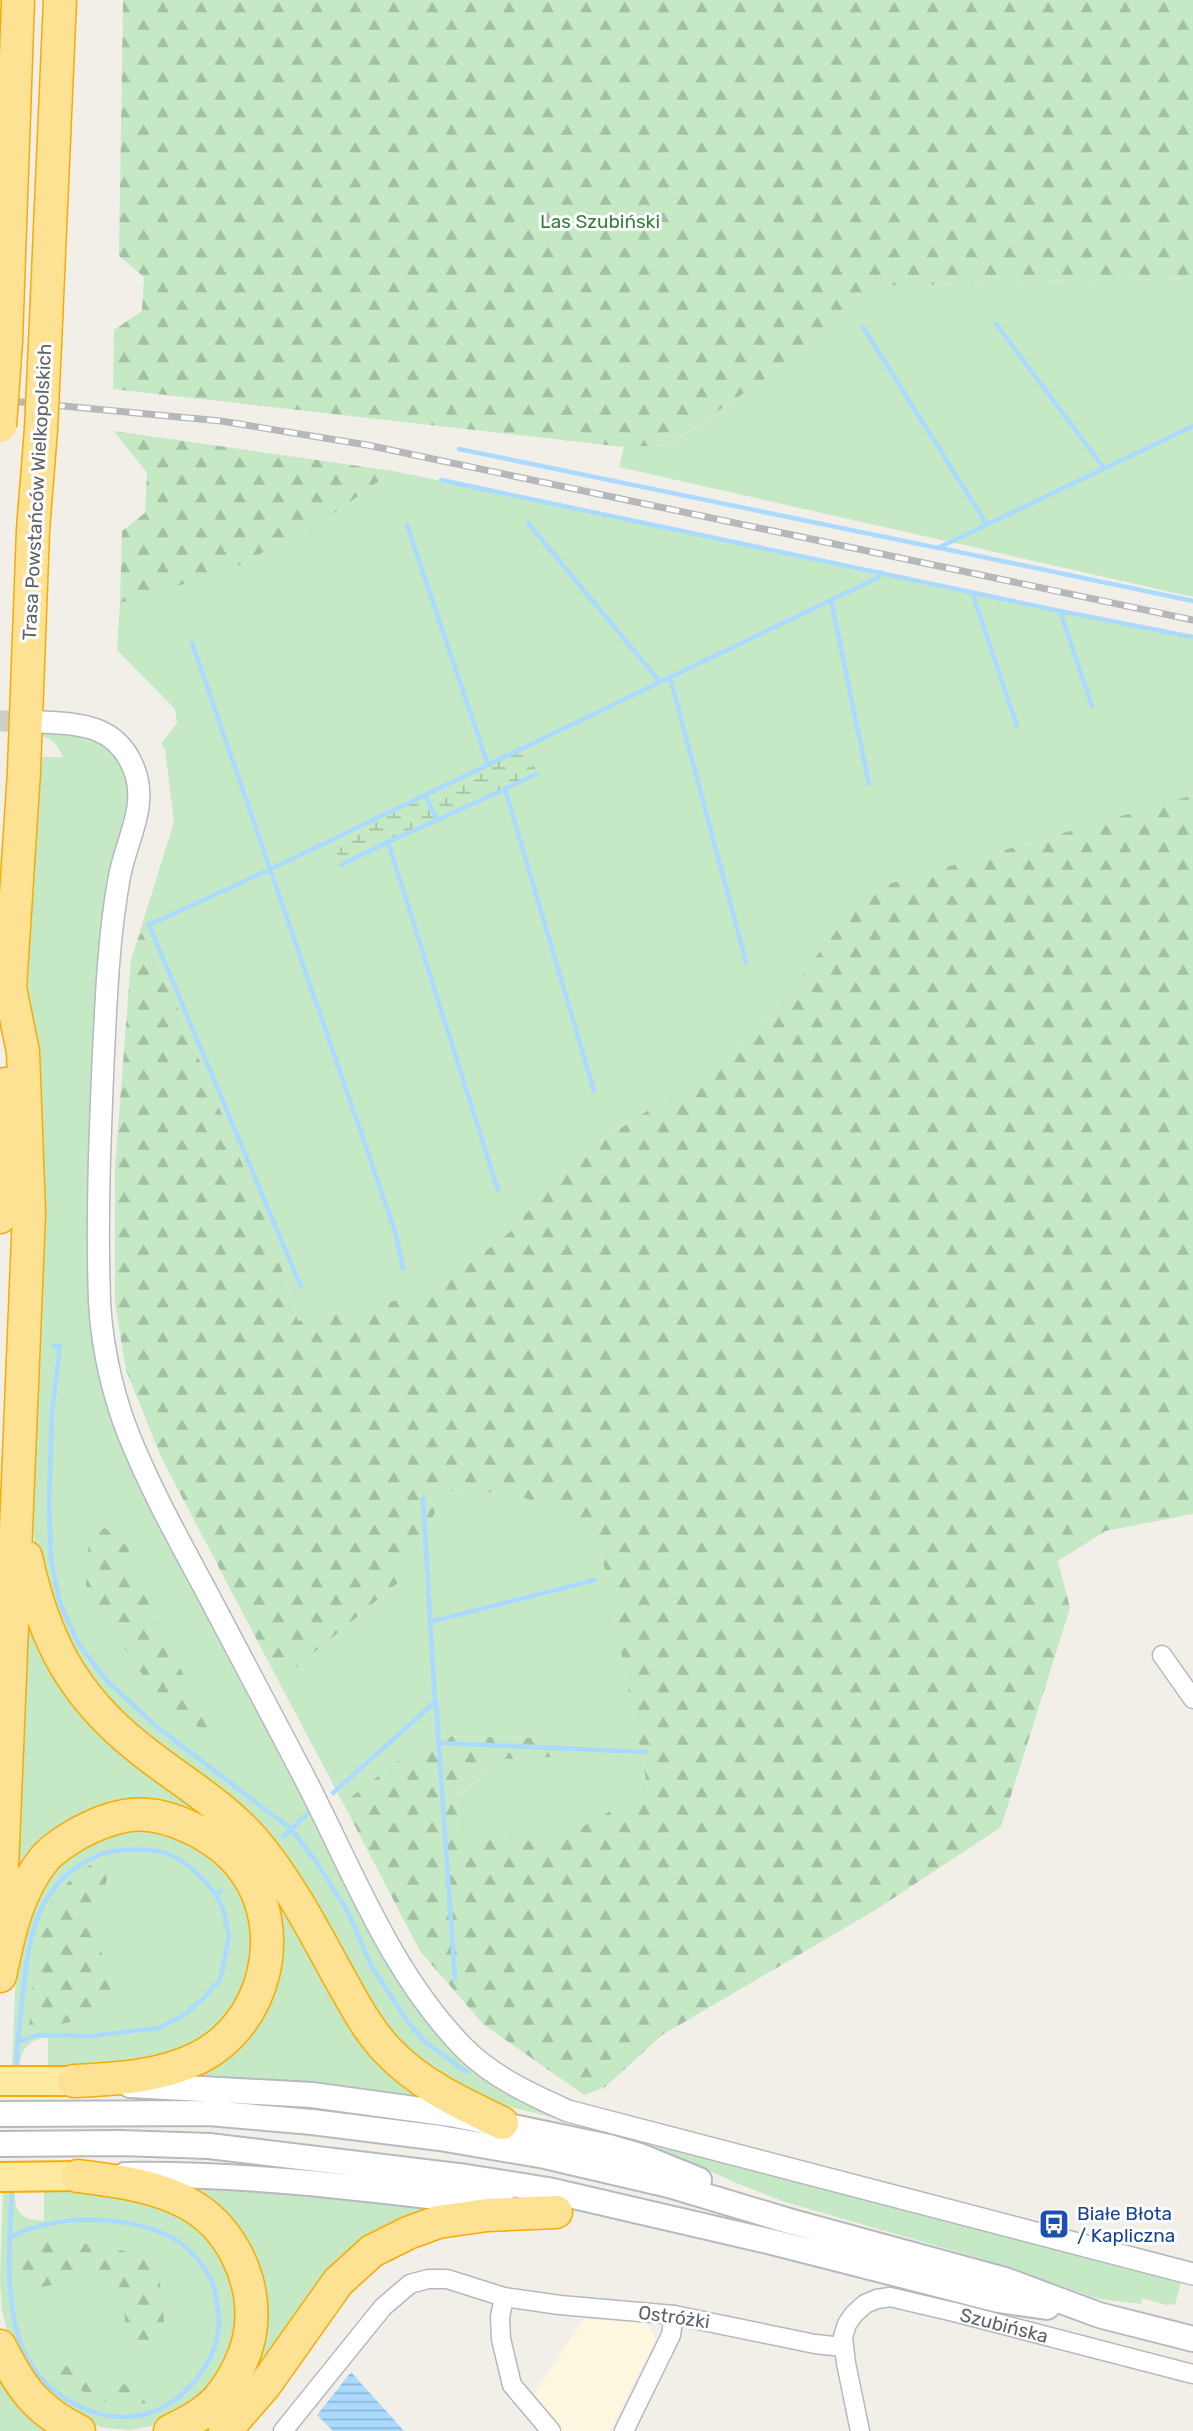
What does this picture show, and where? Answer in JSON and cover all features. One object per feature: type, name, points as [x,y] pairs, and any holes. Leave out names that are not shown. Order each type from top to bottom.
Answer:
[{"type":"highway","name":"Trasa Powstańców Wielkopolskich","points":[[0,443],[18,0]]},
{"type":"highway","name":"Trasa Powstańców Wielkopolskich","points":[[9,983],[24,771],[33,530],[41,429],[60,0]]},
{"type":"highway","points":[[0,1217],[9,983]]},
{"type":"highway","points":[[0,1918],[29,1213],[23,1052],[9,983]]},
{"type":"highway","points":[[19,1502],[26,1558],[37,1604],[53,1645],[72,1680],[128,1739],[226,1813],[253,1840],[278,1873],[366,2024],[386,2050],[411,2073],[437,2091],[502,2123]]},
{"type":"highway","points":[[0,1976],[13,1917],[30,1880],[46,1857],[64,1842],[97,1824],[127,1816],[160,1817],[194,1829],[221,1846],[245,1871],[266,1919],[268,1947],[265,1970],[255,1999],[242,2020],[201,2057],[171,2070],[126,2079],[0,2081]]},
{"type":"highway","points":[[13,2177],[78,2176],[118,2181],[162,2192],[189,2204],[223,2234],[236,2250],[251,2299],[251,2327],[245,2351],[233,2378],[217,2400],[195,2419],[170,2431]]},
{"type":"highway","points":[[225,2431],[265,2385],[338,2282],[372,2251],[438,2222],[487,2215],[556,2212]]},
{"type":"highway","points":[[0,2346],[14,2375],[35,2402],[58,2421],[79,2431]]},
{"type":"main road","points":[[74,2081],[312,2095],[502,2123],[640,2156],[755,2203],[789,2221]]},
{"type":"main road","points":[[0,2114],[209,2113],[312,2122],[440,2138],[545,2156],[669,2185],[789,2221]]},
{"type":"main road","points":[[0,2144],[209,2146],[363,2163],[548,2190],[747,2237]]},
{"type":"main road","points":[[78,2176],[187,2174],[335,2184],[691,2232],[747,2237]]},
{"type":"main road","name":"Szubińska","points":[[789,2221],[1005,2280],[1099,2315]]},
{"type":"main road","name":"Szubińska","points":[[747,2237],[999,2300],[1099,2315],[1193,2339]]},
{"type":"street","points":[[40,722],[80,724],[104,733],[125,753],[139,787],[138,813],[120,871],[113,914],[101,1125],[99,1287],[105,1353],[127,1430],[158,1500],[324,1815],[395,1958],[436,2015],[467,2051],[502,2077],[568,2111],[1193,2274]]},
{"type":"street","points":[[1162,1655],[1193,1699]]},
{"type":"street","name":"Ostróżki","points":[[283,2431],[383,2307],[410,2284],[428,2279],[447,2279],[504,2297],[674,2315],[815,2344],[843,2347]]},
{"type":"street","points":[[504,2297],[500,2317],[501,2339],[512,2385],[551,2431]]},
{"type":"street","name":"Szubińska","points":[[843,2347],[847,2324],[854,2314],[865,2304],[890,2297],[1193,2374]]},
{"type":"street","points":[[624,2431],[671,2335],[674,2315]]},
{"type":"street","points":[[843,2347],[860,2431]]},
{"type":"shaded area","points":[[584,2319],[646,2323],[656,2339],[610,2431],[561,2431],[533,2396]]},
{"type":"green space","name":"Las Szubiński","points":[[123,0],[1193,0],[1193,278],[875,286],[763,380],[669,445],[624,447],[113,389],[114,330],[142,311],[144,277],[119,256]]},
{"type":"green space","points":[[1193,278],[1193,597],[619,467],[624,447],[670,445],[763,380],[875,286]]},
{"type":"green space","points":[[114,431],[393,471],[326,519],[228,571],[120,603],[122,531],[145,513],[147,473]]},
{"type":"green space","points":[[393,471],[1193,637],[1193,795],[888,884],[812,963],[776,1008],[738,1047],[569,1165],[510,1232],[443,1284],[398,1300],[298,1321],[271,1234],[157,957],[140,931],[174,822],[165,749],[161,744],[177,723],[175,709],[117,650],[120,603],[228,571],[326,519]]},
{"type":"green space","points":[[40,730],[96,741],[116,757],[129,785],[90,1230],[89,1317],[101,1381],[403,1989],[463,2063],[499,2090],[537,2108],[930,2217],[1182,2279],[1175,2304],[1167,2305],[1142,2298],[1141,2304],[1099,2299],[979,2258],[785,2202],[631,2136],[489,2102],[458,2088],[392,2042],[285,1866],[104,1698],[61,1634],[36,1554],[31,1512],[27,1005],[38,757],[62,757],[54,743],[40,736]]},
{"type":"green space","points":[[526,747],[537,774],[341,865],[332,840]]},
{"type":"green space","points":[[1193,795],[1193,1514],[1105,1531],[1058,1561],[1070,1608],[1001,1827],[877,1909],[662,2035],[605,2087],[584,2095],[483,2024],[420,1951],[343,1803],[431,1736],[557,1738],[557,1757],[506,1759],[457,1795],[458,1834],[553,1843],[648,1790],[596,1525],[512,1493],[446,1491],[400,1581],[279,1682],[161,1457],[126,1370],[115,1303],[115,1167],[131,960],[140,931],[157,957],[271,1234],[298,1321],[398,1300],[443,1284],[510,1232],[569,1165],[738,1047],[776,1008],[854,908],[888,884]]},
{"type":"green space","points":[[445,1491],[512,1493],[596,1524],[648,1790],[553,1843],[458,1834],[457,1796],[506,1759],[556,1757],[556,1738],[431,1736],[343,1803],[279,1682],[400,1581]]},
{"type":"green space","points":[[105,1528],[127,1546],[163,1635],[215,1736],[182,1718],[151,1687],[111,1629],[86,1586],[89,1538]]},
{"type":"green space","points":[[25,1592],[40,1633],[219,1818],[443,2108],[172,2077],[254,2020],[258,1875],[111,1809],[11,1901]]},
{"type":"green space","points":[[169,1829],[239,1878],[259,1940],[243,2002],[196,2047],[113,2069],[48,2068],[48,2038],[42,2038],[31,2042],[24,2050],[20,2068],[12,2068],[17,1947],[51,1867],[105,1831]]},
{"type":"green space","points":[[102,1858],[109,1867],[95,1911],[98,1939],[111,1987],[103,2011],[70,2022],[29,2030],[36,1941],[46,1909],[75,1874]]},
{"type":"green space","points":[[172,2185],[227,2185],[451,2207],[401,2222],[212,2431],[191,2431],[261,2305]]},
{"type":"green space","points":[[104,2187],[154,2198],[217,2239],[242,2311],[219,2383],[156,2425],[131,2430],[81,2422],[58,2410],[12,2350],[2,2311],[0,2280],[3,2191],[15,2190],[18,2210],[24,2217],[44,2221],[44,2188]]},
{"type":"green space","points":[[25,2240],[111,2246],[158,2265],[166,2340],[126,2347],[124,2295],[92,2277],[31,2289],[20,2270]]},
{"type":"green space","points":[[0,2364],[60,2431],[0,2431]]},
{"type":"green space","points":[[63,2364],[98,2383],[152,2386],[148,2403],[109,2402],[90,2396],[58,2374]]},
{"type":"water","points":[[351,2372],[404,2431],[333,2431],[317,2415]]},
{"type":"waterway","points":[[996,324],[1104,468]]},
{"type":"waterway","points":[[863,327],[987,525]]},
{"type":"waterway","points":[[459,449],[938,548],[1193,426]]},
{"type":"waterway","points":[[441,480],[1193,637]]},
{"type":"waterway","points":[[528,523],[660,682]]},
{"type":"waterway","points":[[407,525],[488,765]]},
{"type":"waterway","points":[[940,548],[1193,601]]},
{"type":"waterway","points":[[301,1287],[149,925],[877,578],[881,572]]},
{"type":"waterway","points":[[972,592],[1017,726]]},
{"type":"waterway","points":[[831,600],[869,784]]},
{"type":"waterway","points":[[1060,611],[1092,706]]},
{"type":"waterway","points":[[192,643],[395,1231],[403,1268]]},
{"type":"waterway","points":[[670,677],[746,962]]},
{"type":"waterway","points":[[506,788],[537,774]]},
{"type":"waterway","points":[[425,795],[437,820],[505,789],[594,1091]]},
{"type":"waterway","points":[[437,820],[388,842],[498,1190]]},
{"type":"waterway","points":[[341,865],[388,842]]},
{"type":"waterway","points":[[53,1346],[60,1346],[52,1412],[49,1504],[51,1560],[60,1603],[78,1643],[106,1680],[156,1726],[291,1829],[315,1860],[347,1910],[371,1965],[407,2021],[426,2043],[467,2072]]},
{"type":"waterway","points":[[333,1793],[435,1702],[423,1498]]},
{"type":"waterway","points":[[430,1622],[595,1580]]},
{"type":"waterway","points":[[436,1703],[455,1979]]},
{"type":"waterway","points":[[438,1743],[646,1752]]},
{"type":"waterway","points":[[283,1837],[307,1814]]},
{"type":"waterway","points":[[16,2072],[31,1937],[44,1905],[65,1877],[86,1861],[104,1853],[155,1850],[185,1864],[216,1895]]},
{"type":"waterway","points":[[18,2042],[37,2035],[90,2036],[159,2028],[182,2016],[202,2000],[220,1980],[229,1937],[224,1912],[216,1895],[221,1891]]},
{"type":"waterway","points":[[10,2237],[47,2224],[107,2220],[146,2227],[181,2243],[208,2274],[215,2291],[218,2312],[219,2328],[215,2345],[210,2358],[195,2380],[176,2399],[153,2412],[111,2416],[71,2402],[39,2375],[27,2358],[19,2339],[11,2301],[9,2243],[12,2186]]},
{"type":"tunnel","points":[[0,721],[36,722]]},
{"type":"railway","points":[[0,400],[221,421],[367,445],[1193,620]]},
{"type":"place","name":"Białe Błota / Kapliczna","points":[[1054,2224]]}]
